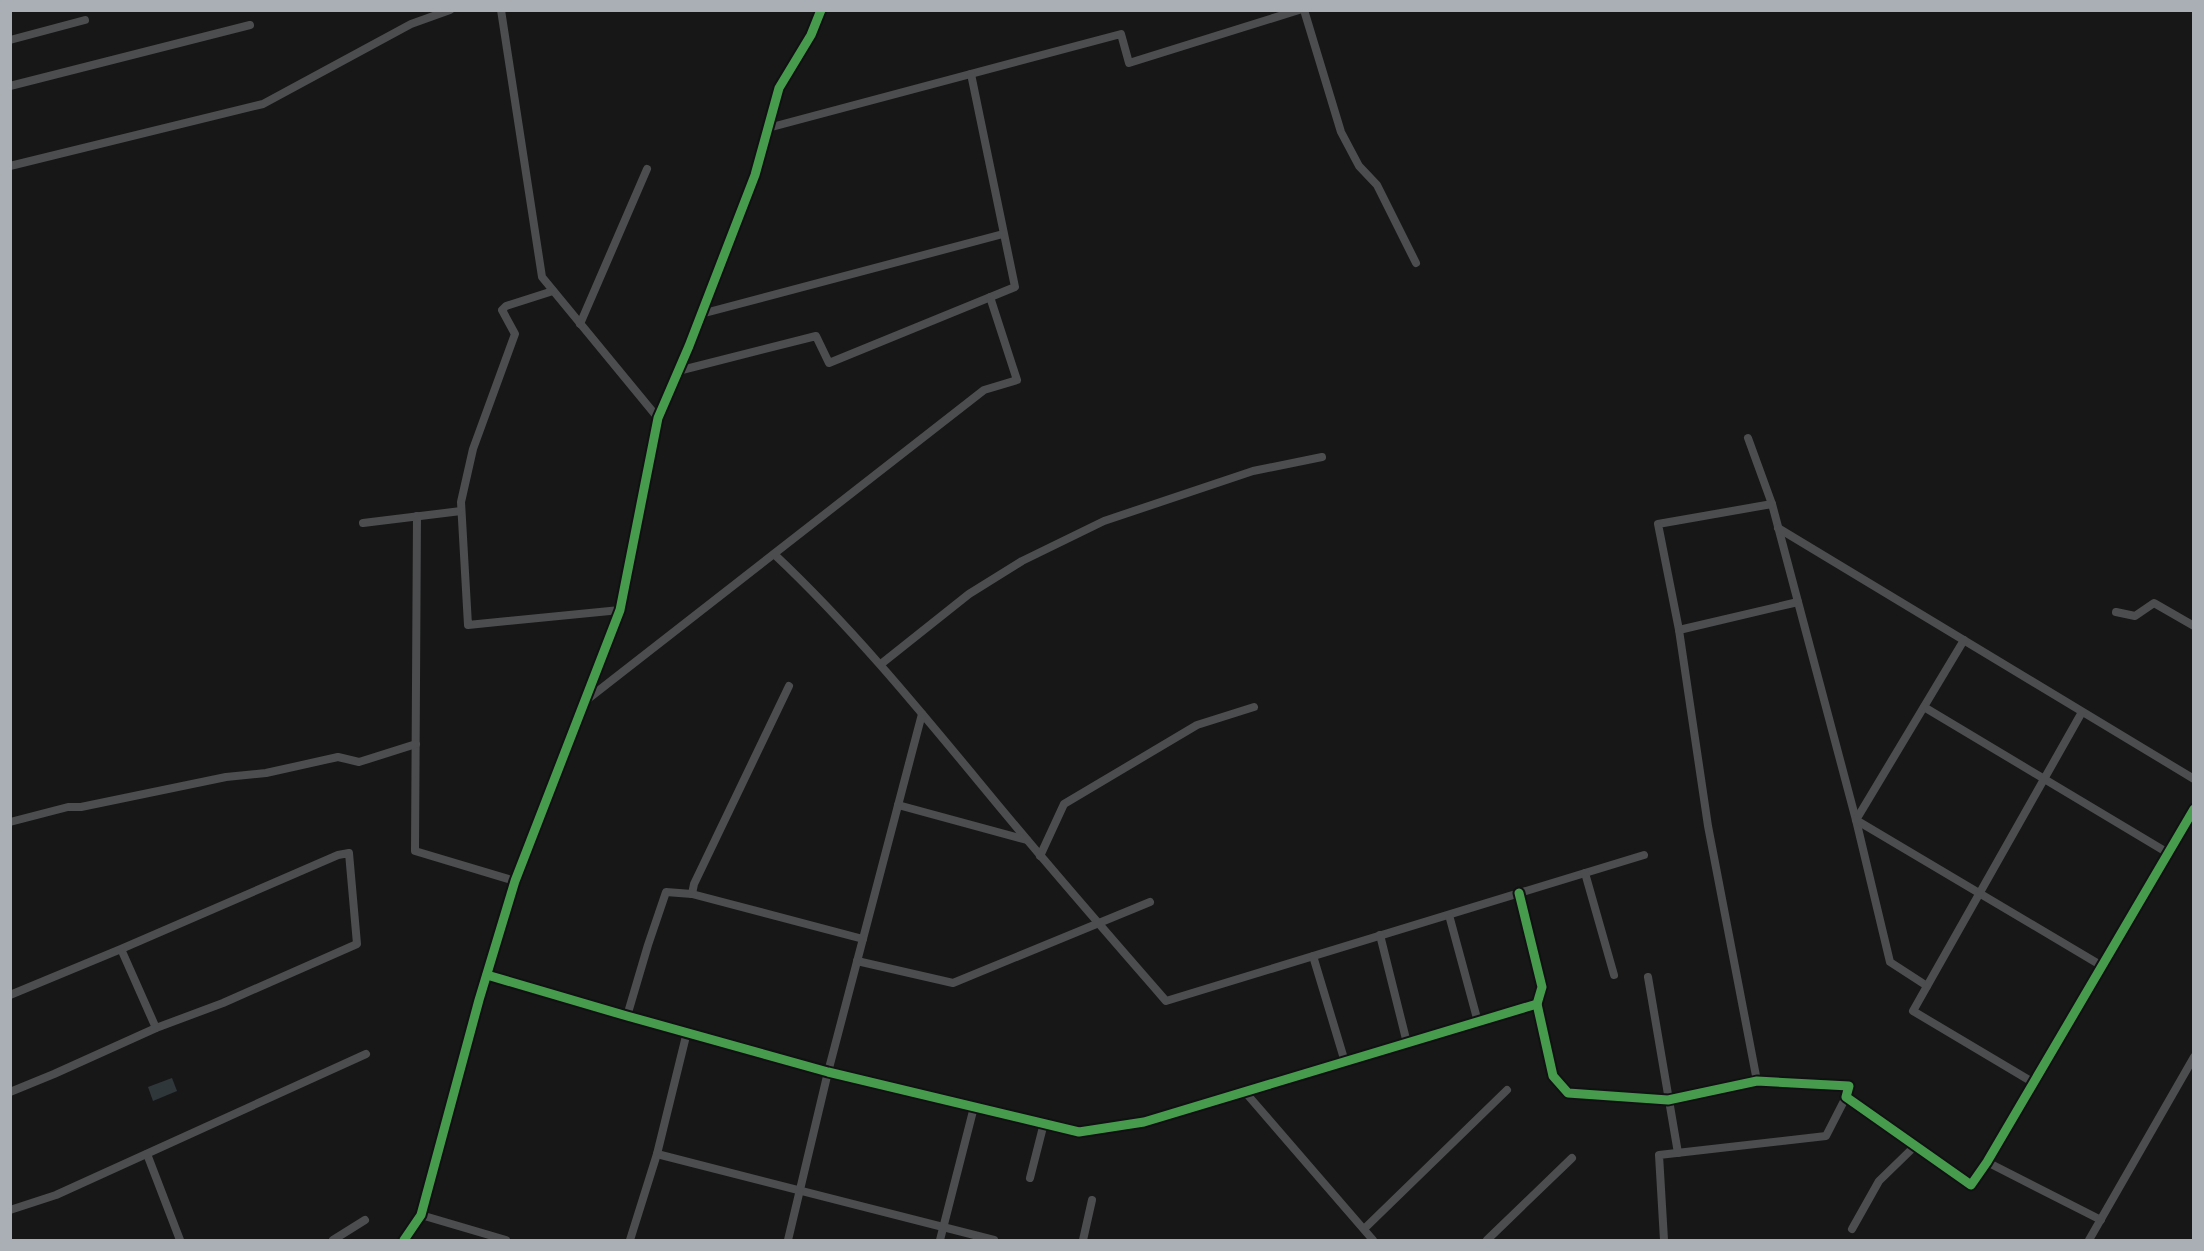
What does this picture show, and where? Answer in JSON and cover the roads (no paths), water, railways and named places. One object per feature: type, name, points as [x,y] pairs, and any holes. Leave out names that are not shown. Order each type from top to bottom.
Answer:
[{"type":"street","points":[[10,166],[263,104],[411,24],[450,10]]},
{"type":"street","points":[[501,10],[542,277],[658,418]]},
{"type":"street","points":[[404,1240],[421,1215],[515,880],[620,610],[658,418],[755,175],[779,88],[811,35],[821,10]]},
{"type":"street","points":[[768,128],[1121,34],[1129,63],[1299,10]]},
{"type":"street","points":[[1304,10],[1341,132],[1359,166],[1377,185],[1416,263]]},
{"type":"street","points":[[10,40],[85,20]]},
{"type":"street","points":[[10,86],[250,25]]},
{"type":"street","points":[[678,371],[816,336],[829,363],[1015,287],[971,74]]},
{"type":"street","points":[[580,324],[647,169]]},
{"type":"street","points":[[701,314],[1003,234]]},
{"type":"street","points":[[553,291],[506,306],[502,310],[515,334],[472,448],[461,502],[468,625],[620,610]]},
{"type":"street","points":[[584,703],[984,390],[1017,381],[990,297]]},
{"type":"street","points":[[1748,438],[1772,504],[1856,820],[1890,962],[1927,986]]},
{"type":"street","points":[[881,664],[969,594],[1022,561],[1104,521],[1253,471],[1322,457]]},
{"type":"street","points":[[1757,1082],[1708,826],[1679,630],[1658,524],[1772,504]]},
{"type":"street","points":[[363,523],[461,511]]},
{"type":"street","points":[[417,516],[416,851],[515,880]]},
{"type":"street","points":[[1778,528],[2193,779]]},
{"type":"street","points":[[774,554],[807,585],[881,664],[1040,856],[1166,1001],[1644,855]]},
{"type":"street","points":[[1679,630],[1798,602]]},
{"type":"street","points":[[2116,612],[2135,616],[2154,603],[2193,626]]},
{"type":"street","points":[[1856,820],[1964,640]]},
{"type":"street","points":[[692,894],[694,884],[789,686]]},
{"type":"street","points":[[1040,856],[1064,804],[1197,725],[1254,706]]},
{"type":"street","points":[[1924,708],[2168,853]]},
{"type":"street","points":[[2034,1083],[1913,1011],[2082,712]]},
{"type":"street","points":[[788,1240],[828,1072],[922,714]]},
{"type":"street","points":[[10,822],[68,807],[81,807],[226,777],[266,773],[338,757],[359,762],[416,744]]},
{"type":"street","points":[[898,805],[1027,840]]},
{"type":"street","points":[[1846,1097],[1971,1185],[2034,1083],[2193,809]]},
{"type":"street","points":[[1856,820],[2102,966]]},
{"type":"street","points":[[10,995],[338,855],[349,853],[357,944],[10,1092]]},
{"type":"street","points":[[1585,873],[1614,975]]},
{"type":"street","points":[[627,1016],[666,891],[692,894],[863,939]]},
{"type":"street","points":[[1519,893],[1542,987],[1537,1004],[1553,1077],[1568,1093],[1668,1100],[1757,1082],[1849,1086],[1826,1137],[1659,1155],[1664,1240]]},
{"type":"street","points":[[857,961],[953,983],[1150,903]]},
{"type":"street","points":[[1449,915],[1478,1022]]},
{"type":"street","points":[[1380,935],[1407,1043]]},
{"type":"street","points":[[121,949],[156,1028]]},
{"type":"street","points":[[1313,956],[1345,1062]]},
{"type":"street","points":[[487,975],[828,1072],[1079,1132],[1144,1122],[1537,1004]]},
{"type":"street","points":[[1648,976],[1678,1153]]},
{"type":"street","points":[[630,1240],[657,1154],[687,1032]]},
{"type":"street","points":[[10,1210],[56,1195],[366,1054]]},
{"type":"street","points":[[2089,1240],[2193,1057]]},
{"type":"street","points":[[1364,1229],[1507,1090]]},
{"type":"street","points":[[1245,1092],[1373,1240]]},
{"type":"street","points":[[940,1240],[974,1107]]},
{"type":"street","points":[[1030,1178],[1044,1123]]},
{"type":"street","points":[[1852,1228],[1879,1181],[1915,1146]]},
{"type":"street","points":[[147,1154],[180,1240]]},
{"type":"street","points":[[657,1154],[994,1240]]},
{"type":"street","points":[[1487,1240],[1572,1158]]},
{"type":"street","points":[[1987,1162],[2101,1220]]},
{"type":"street","points":[[1083,1240],[1092,1200]]},
{"type":"street","points":[[421,1215],[506,1240]]},
{"type":"street","points":[[333,1240],[365,1220]]}]
